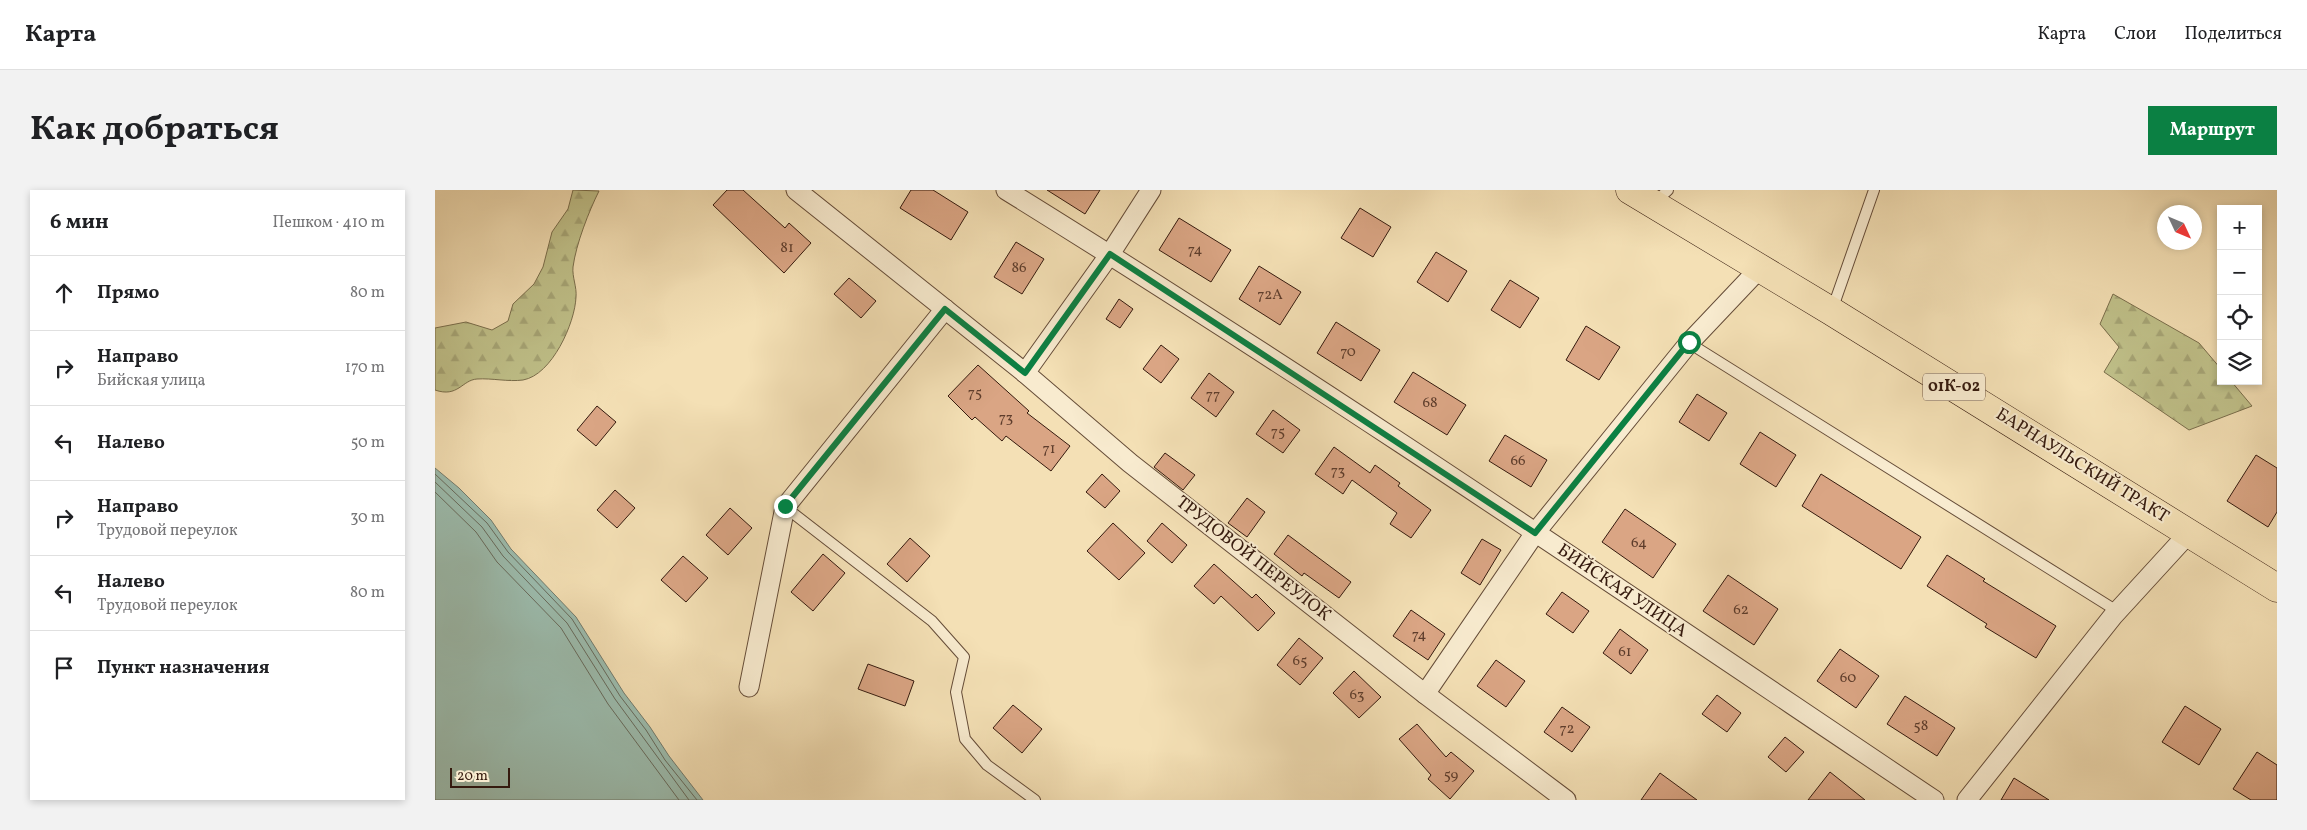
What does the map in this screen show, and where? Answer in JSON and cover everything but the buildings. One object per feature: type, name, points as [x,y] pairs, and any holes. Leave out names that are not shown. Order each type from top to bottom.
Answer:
[{"type":"main road","name":"БАРНАУЛЬСКИЙ ТРАКТ","points":[[1630,190],[1661,197],[1761,268],[2277,588]]},
{"type":"street","name":"ТРУДОВОЙ ПЕРЕУЛОК","points":[[796,190],[1025,373],[1130,463],[1425,694],[1566,800]]},
{"type":"street","name":"БИЙСКАЯ УЛИЦА","points":[[1006,190],[1110,254],[1535,533],[1934,800]]},
{"type":"street","points":[[1025,373],[1110,254],[1151,190]]},
{"type":"street","points":[[1425,694],[1535,533],[1689,342],[1761,268]]},
{"type":"street","points":[[749,687],[785,506],[945,309]]},
{"type":"street","points":[[1967,800],[2117,611],[2189,533]]},
{"type":"lane","points":[[1831,311],[1874,190]]},
{"type":"lane","points":[[1689,342],[2117,611]]},
{"type":"lane","points":[[785,506],[933,621],[964,657],[956,692],[965,740],[987,766],[1035,800]]},
{"type":"green space","points":[[573,190],[599,191],[583,228],[577,248],[573,271],[576,290],[575,308],[566,333],[552,358],[534,376],[523,380],[477,379],[449,392],[435,390],[435,328],[466,322],[492,330],[508,321],[513,304],[534,284],[543,267],[552,232],[568,209]]},
{"type":"green space","points":[[2113,294],[2199,343],[2217,364],[2217,385],[2234,385],[2252,406],[2189,430],[2104,372],[2119,347],[2100,324]]},
{"type":"water","points":[[435,468],[459,488],[491,520],[511,549],[576,617],[624,693],[703,800],[435,800]]},
{"type":"route","points":[[785,506],[945,309],[1025,373],[1110,254],[1535,533],[1689,342]]}]
